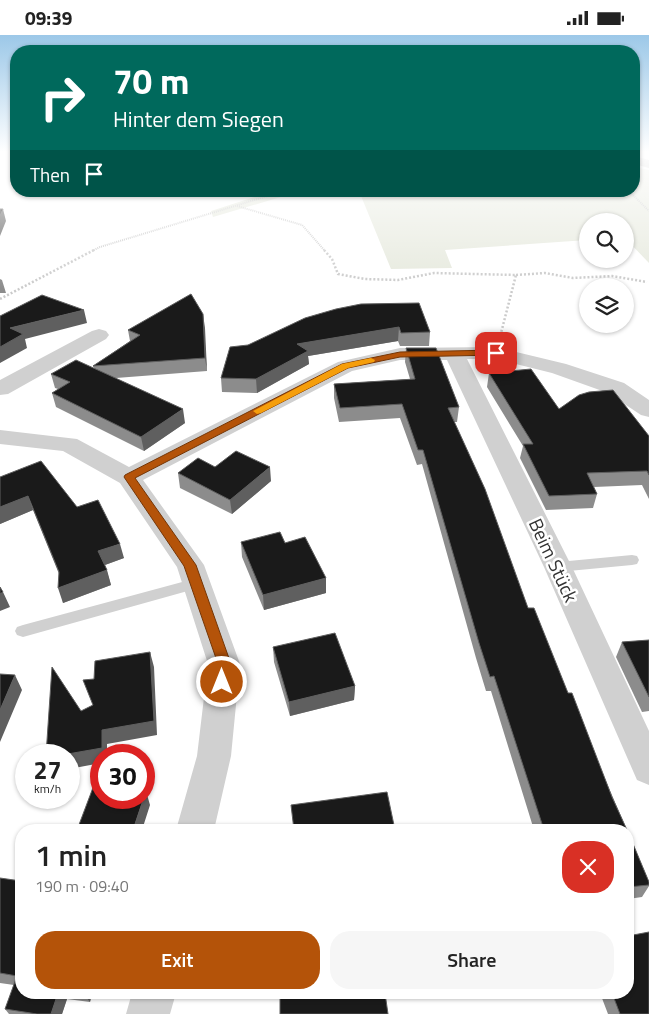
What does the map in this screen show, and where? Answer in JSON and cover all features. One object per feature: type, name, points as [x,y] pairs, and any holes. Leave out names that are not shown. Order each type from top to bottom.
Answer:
[{"type":"street","points":[[0,389],[99,335]]},
{"type":"street","points":[[129,477],[345,366],[400,354],[496,353],[559,367],[616,388],[649,410]]},
{"type":"street","name":"Beim Stück","points":[[454,354],[558,567],[649,769]]},
{"type":"street","points":[[0,437],[69,443],[129,477],[190,565],[224,664],[214,756],[197,824]]},
{"type":"street","points":[[148,1014],[152,999]]},
{"type":"lane","points":[[558,567],[632,560]]},
{"type":"lane","points":[[23,631],[197,583]]},
{"type":"path","points":[[0,299],[100,247],[263,198]]},
{"type":"path","points":[[636,198],[649,211]]},
{"type":"path","points":[[237,206],[302,225],[332,259],[338,273],[373,279],[398,280],[434,273],[516,275],[545,273],[573,279],[593,279],[612,275],[646,282]]},
{"type":"path","points":[[496,353],[516,275]]},
{"type":"shaded area","points":[[252,198],[278,198],[213,217],[211,211]]},
{"type":"shaded area","points":[[362,198],[649,198],[649,263],[634,247],[634,213],[579,213],[579,241],[445,250],[452,268],[391,269]]},
{"type":"building","points":[[191,294],[203,314],[205,358],[93,366],[140,335],[128,330]]},
{"type":"building","points":[[42,295],[84,310],[10,328],[23,334],[0,347],[0,316]]},
{"type":"building","points":[[419,303],[430,332],[401,333],[399,327],[297,344],[308,351],[256,379],[221,378],[230,347],[248,345],[305,318],[361,304]]},
{"type":"building","points":[[406,348],[436,348],[459,407],[448,408],[485,489],[528,608],[534,608],[568,693],[572,693],[624,824],[542,824],[494,676],[490,677],[479,643],[423,450],[418,450],[402,404],[340,408],[334,384],[415,379]]},
{"type":"building","points":[[76,360],[183,409],[141,437],[52,393],[70,382],[51,374]]},
{"type":"building","points":[[531,369],[559,409],[579,395],[589,392],[613,390],[649,436],[649,475],[647,471],[587,473],[597,494],[549,496],[523,444],[533,444],[489,373]]},
{"type":"building","points":[[236,451],[270,467],[230,500],[178,473],[198,458],[215,467]]},
{"type":"building","points":[[41,461],[77,507],[98,500],[120,544],[98,551],[107,570],[58,588],[59,572],[28,496],[0,507],[0,477]]},
{"type":"building","points":[[280,532],[285,543],[305,537],[326,578],[263,595],[241,542]]},
{"type":"building","points":[[335,633],[355,686],[289,702],[273,647]]},
{"type":"building","points":[[649,640],[649,697],[622,642]]},
{"type":"building","points":[[150,652],[154,721],[102,730],[102,744],[90,744],[90,750],[80,752],[80,744],[47,744],[52,667],[81,711],[93,705],[83,680],[94,679],[95,661]]},
{"type":"building","points":[[0,674],[15,675],[0,710]]},
{"type":"building","points":[[387,792],[394,824],[293,824],[291,805]]},
{"type":"building","points":[[90,796],[90,809],[140,809],[135,824],[79,824]]},
{"type":"building","points":[[634,846],[649,882],[649,885],[634,886]]},
{"type":"building","points":[[0,878],[15,880],[15,976],[0,973]]},
{"type":"building","points":[[649,932],[649,1014],[620,1014],[614,999],[634,999],[634,935]]},
{"type":"building","points":[[15,982],[15,999],[56,999],[51,1014],[37,1014],[5,1009]]},
{"type":"building","points":[[280,999],[386,999],[388,1014],[280,1014]]},
{"type":"slow traffic","points":[[257,411],[345,366],[371,360]]},
{"type":"route","points":[[222,682],[224,664],[190,565],[129,477],[345,366],[400,354],[496,353]]}]
